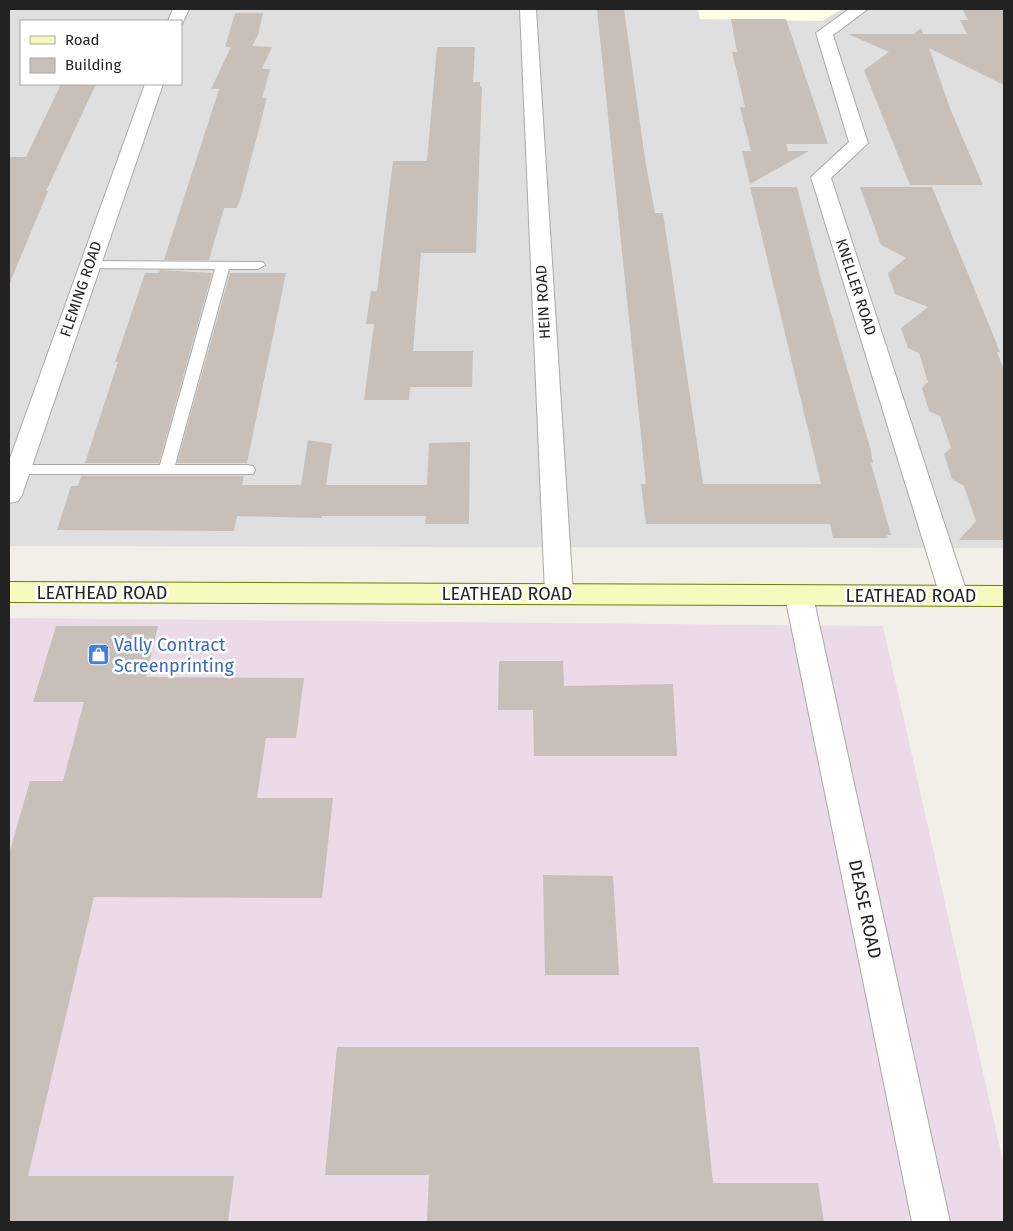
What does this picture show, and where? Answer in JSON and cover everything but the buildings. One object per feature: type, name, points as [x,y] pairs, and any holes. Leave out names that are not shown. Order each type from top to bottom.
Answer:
[{"type":"street","name":"HEIN ROAD","points":[[528,9],[559,594]]},
{"type":"street","name":"KNELLER ROAD","points":[[860,9],[824,34],[859,143],[821,177],[954,596]]},
{"type":"street","name":"FLEMING ROAD","points":[[9,495],[154,85]]},
{"type":"street","name":"LEATHEAD ROAD","points":[[9,592],[1004,596]]},
{"type":"street","name":"DEASE ROAD","points":[[799,596],[931,1222]]},
{"type":"lane","points":[[166,470],[223,264]]},
{"type":"lane","points":[[90,265],[258,264]]},
{"type":"lane","points":[[18,470],[247,470]]},
{"type":"shaded area","points":[[9,9],[1004,9],[1004,548],[9,546]]},
{"type":"shaded area","points":[[698,9],[842,9],[822,21],[700,19]]},
{"type":"shaded area","points":[[9,618],[883,626],[1004,1166],[1004,1222],[9,1222]]},
{"type":"place","name":"Vally Contract Screenprinting","points":[[98,655]]}]
